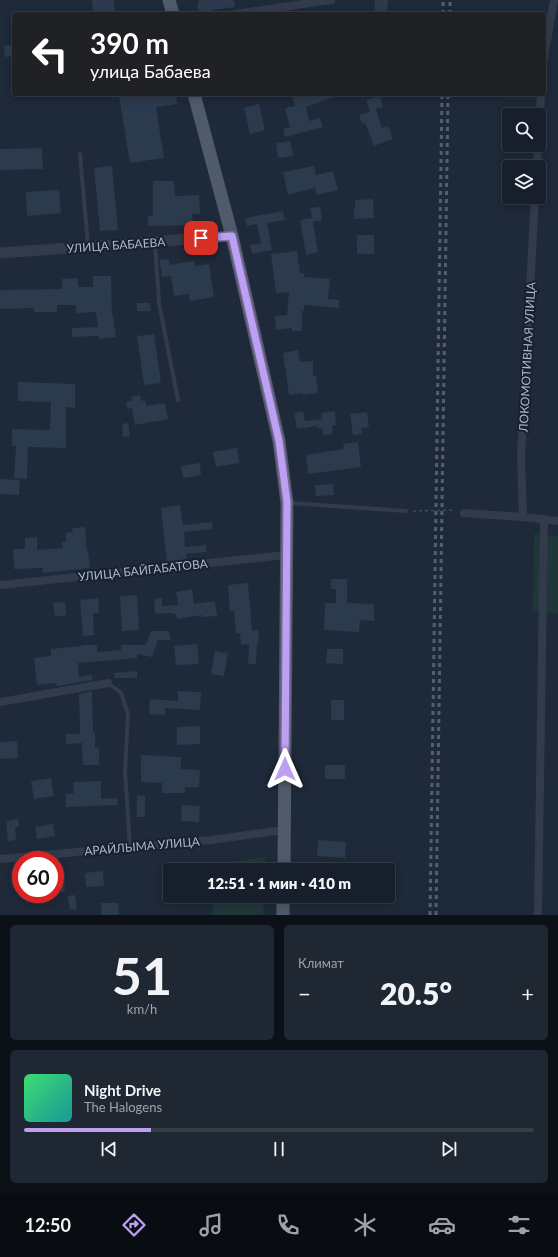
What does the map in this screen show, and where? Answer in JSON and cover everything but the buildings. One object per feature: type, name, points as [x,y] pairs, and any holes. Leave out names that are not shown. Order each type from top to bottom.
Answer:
[{"type":"main road","points":[[169,0],[172,12]]},
{"type":"main road","points":[[195,96],[232,236],[279,441],[287,502],[284,863]]},
{"type":"main road","points":[[283,903],[283,915]]},
{"type":"street","points":[[249,12],[331,0]]},
{"type":"street","points":[[546,46],[554,0]]},
{"type":"street","points":[[540,108],[541,96]]},
{"type":"street","name":"ЛОКОМОТИВНАЯ УЛИЦА","points":[[523,517],[521,455],[535,204]]},
{"type":"street","name":"УЛИЦА БАБАЕВА","points":[[0,253],[232,236]]},
{"type":"street","points":[[464,513],[558,520]]},
{"type":"street","points":[[538,915],[544,519]]},
{"type":"street","name":"УЛИЦА БАЙГАБАТОВА","points":[[0,585],[286,555]]},
{"type":"street","points":[[0,702],[108,683]]},
{"type":"street","name":"АРАЙЛЫМА УЛИЦА","points":[[0,859],[211,840],[284,830]]},
{"type":"lane","points":[[80,154],[89,247]]},
{"type":"lane","points":[[155,242],[159,303],[178,400]]},
{"type":"lane","points":[[287,502],[406,511]]},
{"type":"lane","points":[[108,683],[121,693],[128,714],[125,771],[130,847]]},
{"type":"path","points":[[406,511],[456,510]]},
{"type":"green space","points":[[534,534],[558,536],[558,613],[533,611]]},
{"type":"green space","points":[[265,857],[265,863],[220,863]]},
{"type":"green space","points":[[213,903],[264,903],[263,915],[213,915]]},
{"type":"railway","points":[[443,0],[443,12]]},
{"type":"railway","points":[[450,0],[450,12]]},
{"type":"railway","points":[[430,915],[442,96]]},
{"type":"railway","points":[[436,915],[448,96]]},
{"type":"route","points":[[201,238],[232,236],[279,441],[287,502],[285,769]]}]
